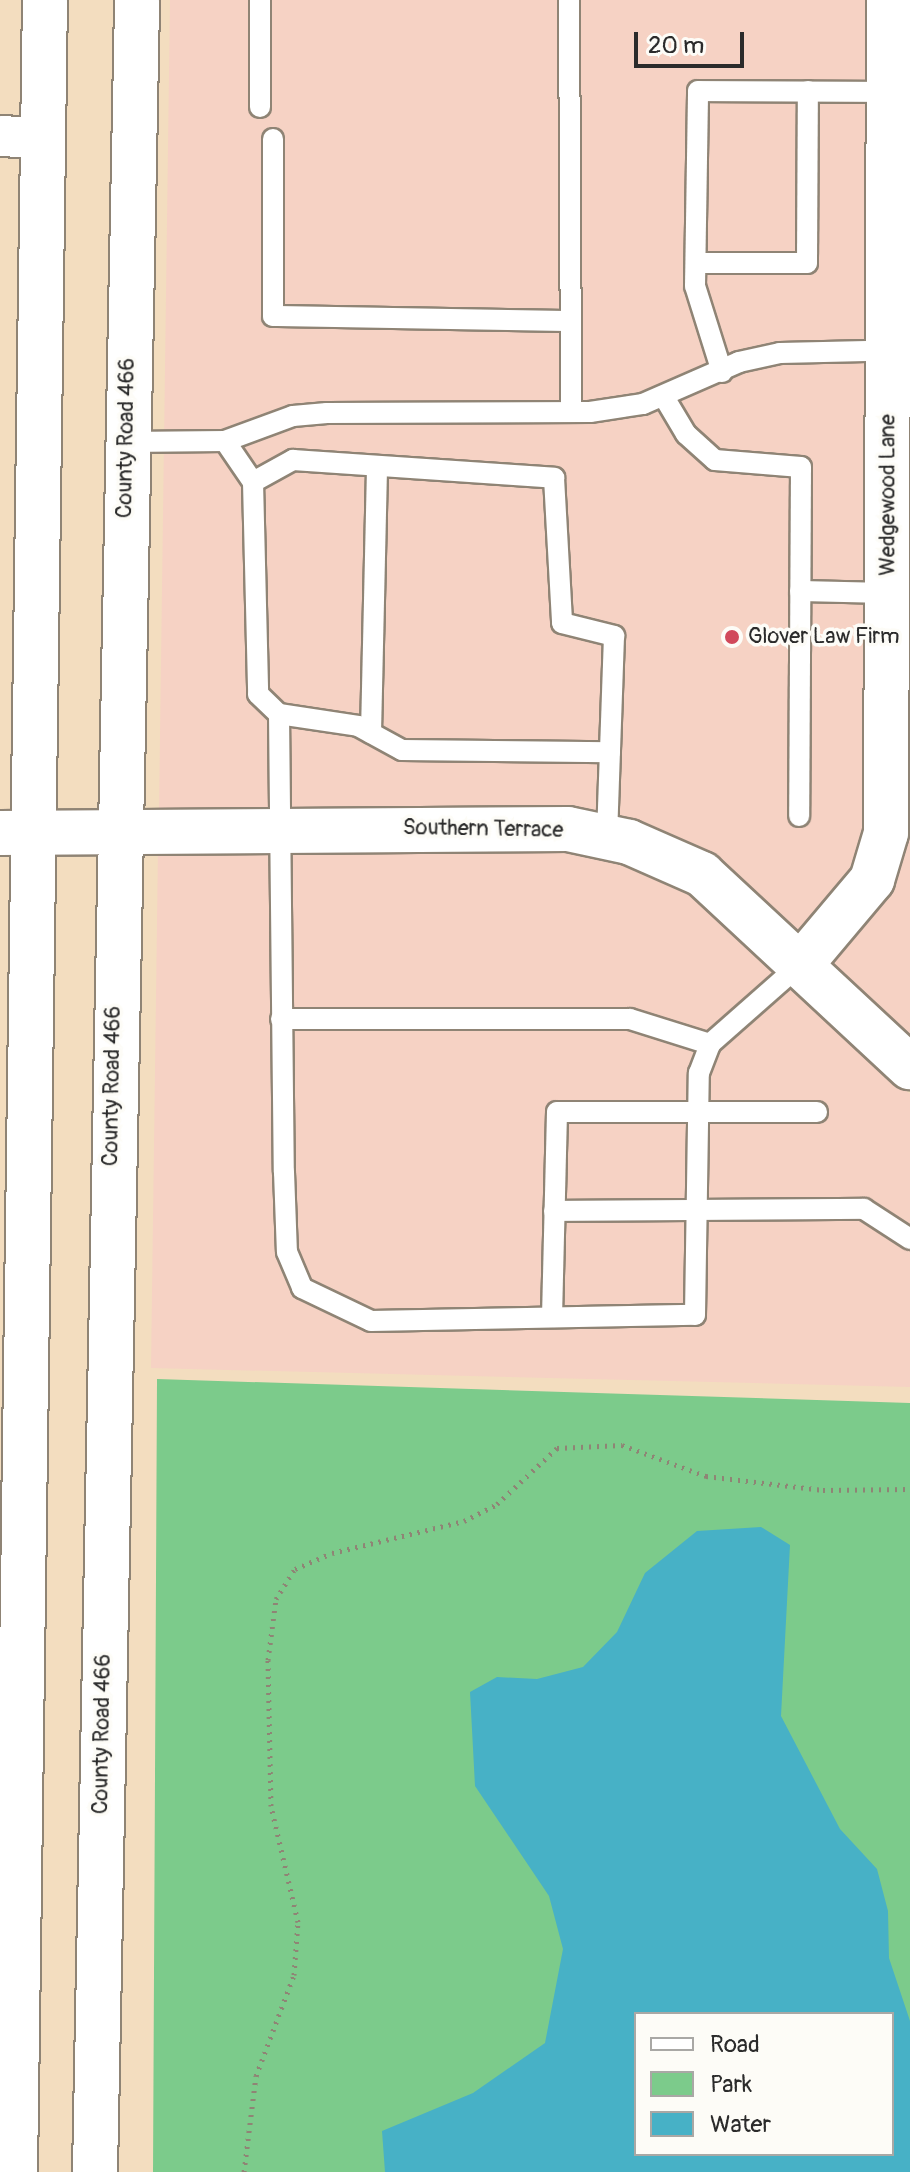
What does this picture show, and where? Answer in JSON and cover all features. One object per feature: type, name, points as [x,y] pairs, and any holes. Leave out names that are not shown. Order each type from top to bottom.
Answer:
[{"type":"main road","points":[[15,2172],[9,1972],[16,833],[43,138],[45,0]]},
{"type":"main road","name":"County Road 466","points":[[95,2172],[116,830],[137,0]]},
{"type":"main road","name":"Wedgewood Lane","points":[[802,963],[856,904],[882,856],[895,614],[899,350],[889,92],[896,1]]},
{"type":"main road","name":"Southern Terrace","points":[[16,833],[281,826],[568,829],[607,837],[702,874],[802,963],[910,1067]]},
{"type":"street","points":[[0,136],[43,138]]},
{"type":"lane","points":[[260,0],[260,107]]},
{"type":"lane","points":[[569,0],[571,412]]},
{"type":"lane","points":[[722,372],[695,286],[698,91],[889,92]]},
{"type":"lane","points":[[696,263],[807,263],[808,91]]},
{"type":"lane","points":[[273,139],[273,316],[570,321]]},
{"type":"lane","points":[[126,442],[225,441],[293,416],[327,413],[571,412],[664,397],[722,372],[780,353],[899,350]]},
{"type":"lane","points":[[664,397],[686,434],[715,460],[801,467],[799,816]]},
{"type":"lane","points":[[225,441],[253,482],[258,694],[279,714],[371,733],[402,750],[610,752]]},
{"type":"lane","points":[[253,482],[293,460],[377,469],[554,478],[562,623],[614,636],[607,837]]},
{"type":"lane","points":[[371,733],[377,469]]},
{"type":"lane","points":[[800,591],[895,614]]},
{"type":"lane","points":[[279,714],[281,1019],[287,1252],[302,1288],[371,1321],[695,1315],[699,1073],[710,1044],[802,963]]},
{"type":"lane","points":[[281,1019],[630,1019],[710,1044]]},
{"type":"lane","points":[[552,1317],[557,1112],[817,1112]]},
{"type":"lane","points":[[554,1211],[864,1209],[910,1239]]},
{"type":"path","points":[[244,2172],[256,2076],[294,1975],[298,1922],[271,1806],[268,1660],[276,1599],[295,1569],[332,1553],[464,1521],[497,1504],[557,1448],[622,1445],[706,1476],[808,1488],[910,1489]]},
{"type":"shaded area","points":[[170,0],[869,0],[865,831],[853,872],[802,934],[712,858],[573,811],[159,810]]},
{"type":"shaded area","points":[[910,215],[910,1039],[830,962],[890,889],[908,833]]},
{"type":"shaded area","points":[[158,848],[565,848],[622,860],[690,890],[910,1094],[910,1387],[151,1368]]},
{"type":"green space","points":[[157,1379],[910,1403],[910,2172],[153,2172]]},
{"type":"water","points":[[761,1527],[790,1545],[781,1716],[840,1829],[877,1869],[888,1911],[889,1958],[910,2021],[910,2172],[385,2172],[382,2131],[473,2093],[545,2043],[563,1949],[549,1896],[475,1786],[470,1692],[497,1677],[537,1679],[583,1667],[617,1632],[645,1573],[697,1531]]},
{"type":"place","name":"Glover Law Firm","points":[[732,637]]}]
